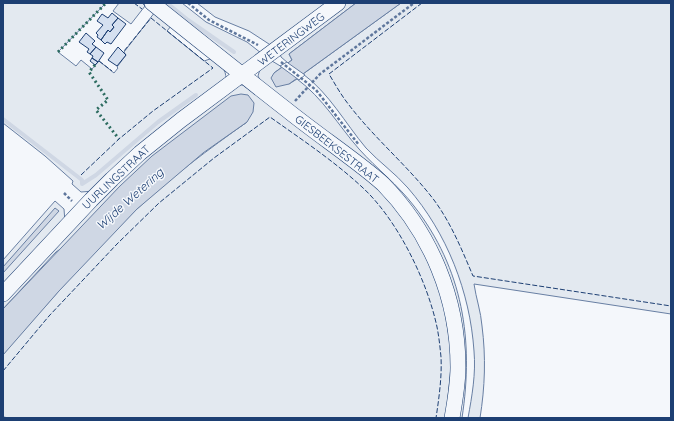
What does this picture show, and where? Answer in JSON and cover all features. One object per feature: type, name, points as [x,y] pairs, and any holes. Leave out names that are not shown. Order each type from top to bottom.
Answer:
[{"type":"street","name":"GIESBEEKSESTRAAT","points":[[152,3],[383,184],[413,221],[425,240],[444,280],[454,323],[458,368],[452,418]]},
{"type":"street","name":"WETERINGWEG","points":[[243,75],[275,58],[338,3]]},
{"type":"street","name":"UURLINGSTRAAT","points":[[3,294],[112,179],[140,153],[181,120],[243,75]]},
{"type":"path","points":[[188,3],[209,20],[255,43],[305,80]]},
{"type":"path","points":[[287,110],[320,74],[414,3]]},
{"type":"shaded area","points":[[3,3],[106,3],[58,52],[76,66],[81,60],[92,69],[99,61],[114,73],[126,55],[124,52],[155,12],[171,26],[167,31],[204,61],[213,58],[224,70],[226,79],[94,191],[81,192],[72,184],[73,181],[45,156],[3,123]]},
{"type":"shaded area","points":[[119,3],[142,3],[145,6],[131,24],[113,11]]},
{"type":"shaded area","points":[[159,3],[182,3],[206,22],[247,42],[261,53],[242,66]]},
{"type":"shaded area","points":[[197,3],[330,3],[272,46],[249,31],[215,17]]},
{"type":"shaded area","points":[[345,3],[356,3],[289,54],[292,60],[288,63],[281,57],[280,53]]},
{"type":"shaded area","points":[[401,3],[671,3],[671,314],[474,284],[481,321],[484,349],[484,383],[480,418],[468,418],[474,377],[472,329],[462,285],[445,244],[434,224],[408,188],[366,148],[329,99],[303,74]]},
{"type":"shaded area","points":[[272,61],[282,67],[274,73],[289,84],[297,79],[323,103],[359,149],[408,198],[431,230],[444,255],[454,280],[461,306],[465,333],[466,361],[462,418],[458,418],[462,357],[418,219],[260,80],[258,76],[260,69]]},
{"type":"shaded area","points":[[238,85],[243,85],[369,179],[401,214],[426,253],[443,298],[452,356],[446,418],[3,418],[3,355],[9,347],[120,225],[190,164],[247,122],[56,252],[3,309],[3,299],[143,155]]},
{"type":"shaded area","points":[[55,201],[64,209],[65,222],[3,288],[3,260]]},
{"type":"water","points":[[356,3],[401,3],[289,84],[276,87],[271,78],[274,73],[292,60],[289,54]]},
{"type":"water","name":"Wijde Wetering","points":[[241,94],[248,95],[254,103],[253,112],[247,122],[203,153],[137,209],[59,291],[3,355],[3,309],[120,186],[152,156],[231,96]]},
{"type":"water","points":[[55,208],[59,211],[3,273],[3,267]]},
{"type":"pier","points":[[287,62],[305,75],[299,80],[280,66]]},
{"type":"building","points":[[112,13],[118,18],[112,25],[114,27],[110,32],[108,30],[101,40],[97,37],[98,35],[96,33],[103,25],[97,21],[102,14],[108,18]]},
{"type":"building","points":[[118,18],[126,24],[111,44],[107,42],[105,44],[101,40],[108,30],[110,32],[114,27],[112,25]]},
{"type":"building","points":[[86,33],[95,41],[92,44],[96,47],[90,54],[87,52],[89,49],[79,42]]},
{"type":"building","points":[[96,47],[104,53],[98,62],[92,58],[93,56],[90,54]]},
{"type":"building","points":[[118,47],[126,55],[117,66],[108,60]]},
{"type":"building","points":[[92,58],[98,62],[95,65],[90,61]]},
{"type":"waterway","points":[[167,3],[188,20],[234,52]]},
{"type":"waterway","points":[[3,119],[82,180],[82,184],[96,175],[158,122],[196,95]]},
{"type":"hedge","points":[[58,52],[106,3]]},
{"type":"hedge","points":[[95,65],[89,72],[108,100],[96,110],[119,139]]},
{"type":"fence","points":[[134,3],[142,9]]},
{"type":"fence","points":[[422,3],[329,74],[343,97],[359,117],[434,200],[451,227],[473,276],[671,306]]},
{"type":"fence","points":[[81,175],[119,139],[153,111],[213,68],[151,18],[124,51]]},
{"type":"fence","points":[[99,61],[112,71]]},
{"type":"fence","points":[[3,371],[49,316],[117,244],[159,203],[214,158],[270,117],[329,159],[362,187],[375,200],[387,216],[409,251],[426,290],[437,327],[441,357],[441,372],[436,418]]},
{"type":"fence","points":[[3,417],[9,418]]}]
